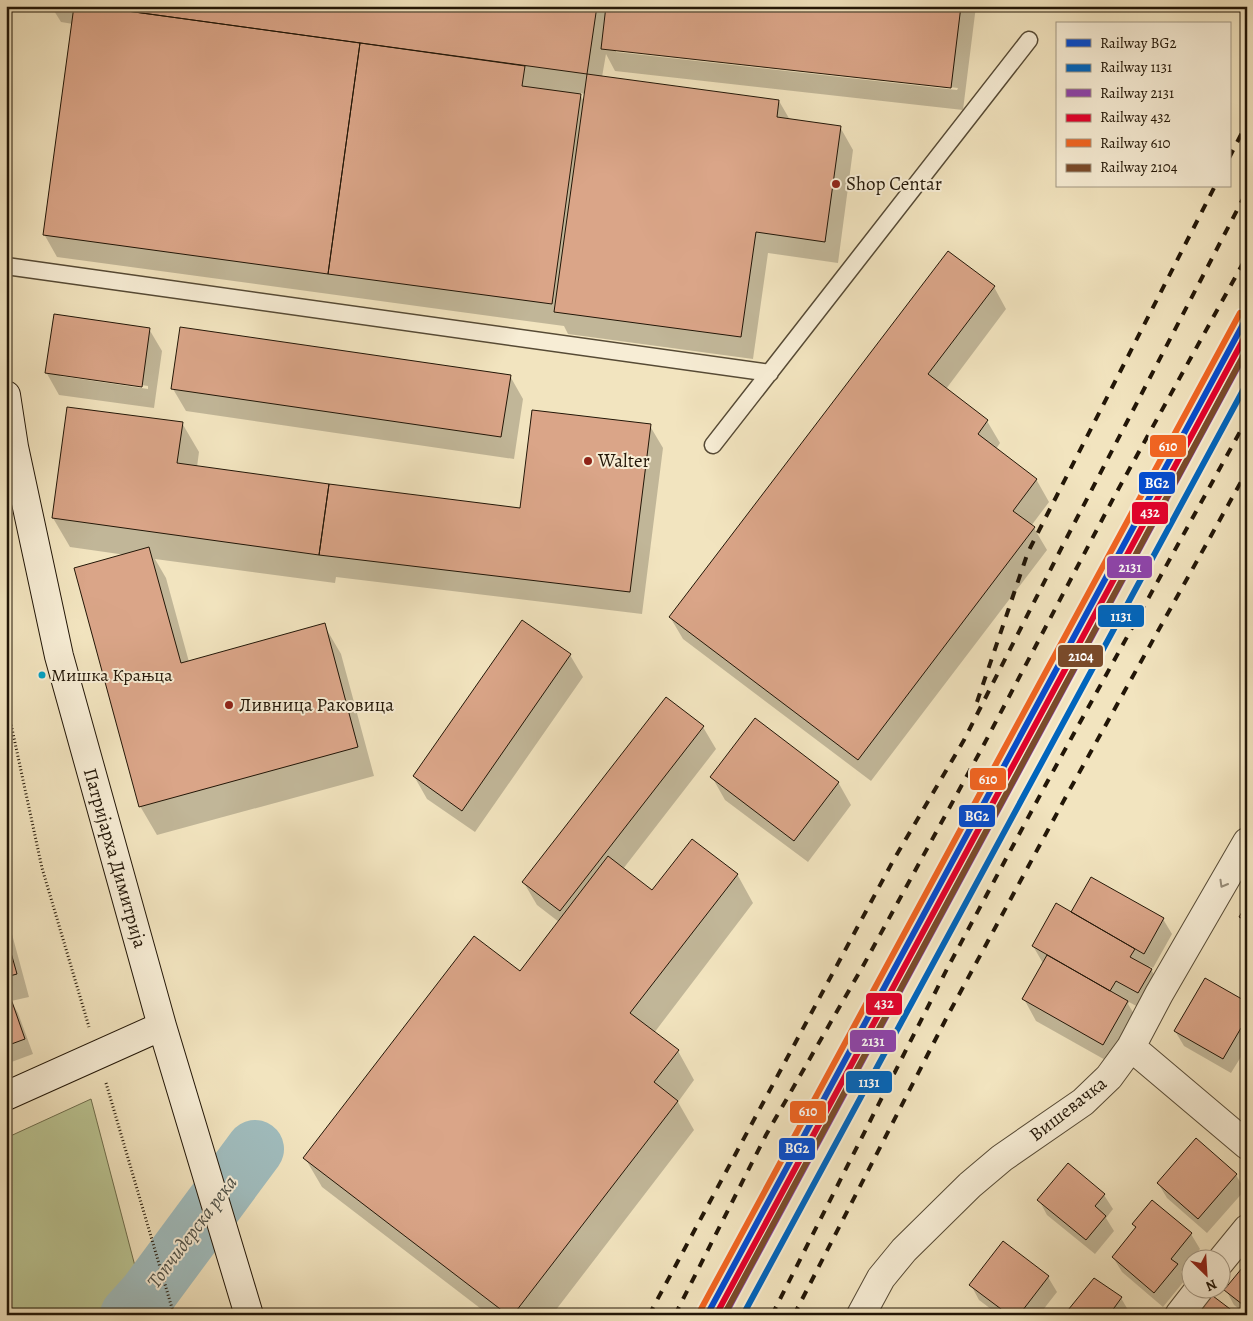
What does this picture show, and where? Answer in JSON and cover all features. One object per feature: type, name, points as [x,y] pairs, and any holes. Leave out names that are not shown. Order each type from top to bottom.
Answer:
[{"type":"main road","name":"Патријарха Димитрија","points":[[6,395],[14,447],[59,656],[162,1026],[249,1315]]},
{"type":"main road","name":"Вишевачка","points":[[861,1315],[881,1278],[904,1250],[970,1185],[1002,1158],[1082,1102],[1109,1077],[1131,1047],[1159,994],[1247,842]]},
{"type":"main road","points":[[6,1096],[162,1026]]},
{"type":"main road","points":[[1131,1047],[1247,1145]]},
{"type":"main road","points":[[1230,1250],[1247,1229]]},
{"type":"main road","points":[[1179,1315],[1192,1298]]},
{"type":"lane","points":[[713,445],[1029,40]]},
{"type":"lane","points":[[6,266],[770,373]]},
{"type":"path","points":[[6,701],[42,868],[174,1315]]},
{"type":"green space","points":[[91,1099],[140,1285],[113,1315],[6,1315],[6,1138]]},
{"type":"building","points":[[74,6],[91,6],[360,43],[328,274],[43,235]]},
{"type":"building","points":[[91,6],[128,6],[127,11]]},
{"type":"building","points":[[128,6],[597,6],[587,74],[127,11]]},
{"type":"building","points":[[606,6],[961,6],[951,88],[601,49]]},
{"type":"building","points":[[360,43],[525,66],[522,86],[581,94],[552,304],[328,274]]},
{"type":"building","points":[[587,74],[779,100],[777,117],[841,126],[825,242],[756,232],[741,337],[554,312]]},
{"type":"building","points":[[948,251],[995,286],[928,374],[988,420],[978,434],[1037,479],[1013,511],[1035,527],[858,760],[669,617]]},
{"type":"building","points":[[54,314],[150,328],[142,387],[45,373]]},
{"type":"building","points":[[180,327],[511,375],[501,437],[171,389]]},
{"type":"building","points":[[67,407],[183,422],[177,463],[329,484],[319,555],[52,518]]},
{"type":"building","points":[[532,410],[651,424],[630,592],[319,555],[329,484],[520,508]]},
{"type":"building","name":"Ливница Раковица","points":[[149,547],[181,663],[325,623],[358,747],[139,807],[74,568]]},
{"type":"building","points":[[522,620],[571,654],[462,811],[413,776]]},
{"type":"building","points":[[666,697],[704,726],[560,911],[522,882]]},
{"type":"building","points":[[755,718],[839,782],[794,841],[710,777]]},
{"type":"building","points":[[692,839],[738,874],[630,1013],[679,1050],[654,1082],[678,1101],[513,1315],[508,1315],[303,1158],[474,936],[520,971],[608,856],[652,890]]},
{"type":"building","points":[[1091,877],[1164,918],[1144,954],[1071,912]]},
{"type":"building","points":[[1056,903],[1135,949],[1130,957],[1152,969],[1138,993],[1116,981],[1110,991],[1032,946]]},
{"type":"building","points":[[1247,903],[1247,921],[1239,917]]},
{"type":"building","points":[[6,935],[17,974],[6,977]]},
{"type":"building","points":[[1047,955],[1128,1001],[1103,1045],[1022,999]]},
{"type":"building","points":[[1205,978],[1247,1002],[1247,1032],[1241,1028],[1223,1059],[1174,1031]]},
{"type":"building","points":[[10,996],[25,1039],[6,1046],[6,998]]},
{"type":"building","points":[[1196,1138],[1237,1174],[1198,1219],[1157,1183]]},
{"type":"building","points":[[1068,1163],[1105,1194],[1095,1206],[1106,1216],[1086,1240],[1037,1200]]},
{"type":"building","points":[[1152,1200],[1192,1233],[1171,1259],[1178,1264],[1154,1293],[1112,1257],[1136,1227],[1132,1224]]},
{"type":"building","points":[[1003,1241],[1049,1276],[1019,1315],[1009,1315],[969,1285]]},
{"type":"building","points":[[1247,1262],[1247,1308],[1230,1295],[1230,1283]]},
{"type":"building","points":[[1094,1278],[1122,1297],[1109,1315],[1064,1315]]},
{"type":"building","points":[[1206,1298],[1216,1298],[1238,1315],[1194,1315]]},
{"type":"waterway","name":"Топчидерска река","points":[[129,1315],[147,1295],[255,1149]]},
{"type":"railway","points":[[1230,156],[1247,123]]},
{"type":"railway","points":[[977,702],[1028,552],[1214,188]]},
{"type":"railway","points":[[649,1315],[893,861],[964,740],[1247,191]]},
{"type":"railway","points":[[675,1315],[766,1135],[863,966],[981,750],[1114,497],[1247,256]]},
{"type":"railway","points":[[772,1315],[948,967],[1045,786],[1247,419]]},
{"type":"railway","points":[[794,1315],[948,1015],[1069,791],[1247,471]]},
{"type":"rail line","name":"610","points":[[700,1311],[1240,313]]},
{"type":"rail line","name":"BG2","points":[[707,1315],[1247,317]]},
{"type":"rail line","name":"432","points":[[716,1315],[1247,333]]},
{"type":"rail line","name":"2104","points":[[724,1315],[1247,349]]},
{"type":"rail line","name":"2131","points":[[727,1311],[1240,363]]},
{"type":"rail line","name":"1131","points":[[743,1315],[1247,383]]},
{"type":"place","name":"Shop Centar","points":[[836,184]]},
{"type":"place","name":"Walter","points":[[588,461]]},
{"type":"place","name":"Мишка Крањца","points":[[42,675]]},
{"type":"place","name":"Ливница Раковица","points":[[229,705]]}]
